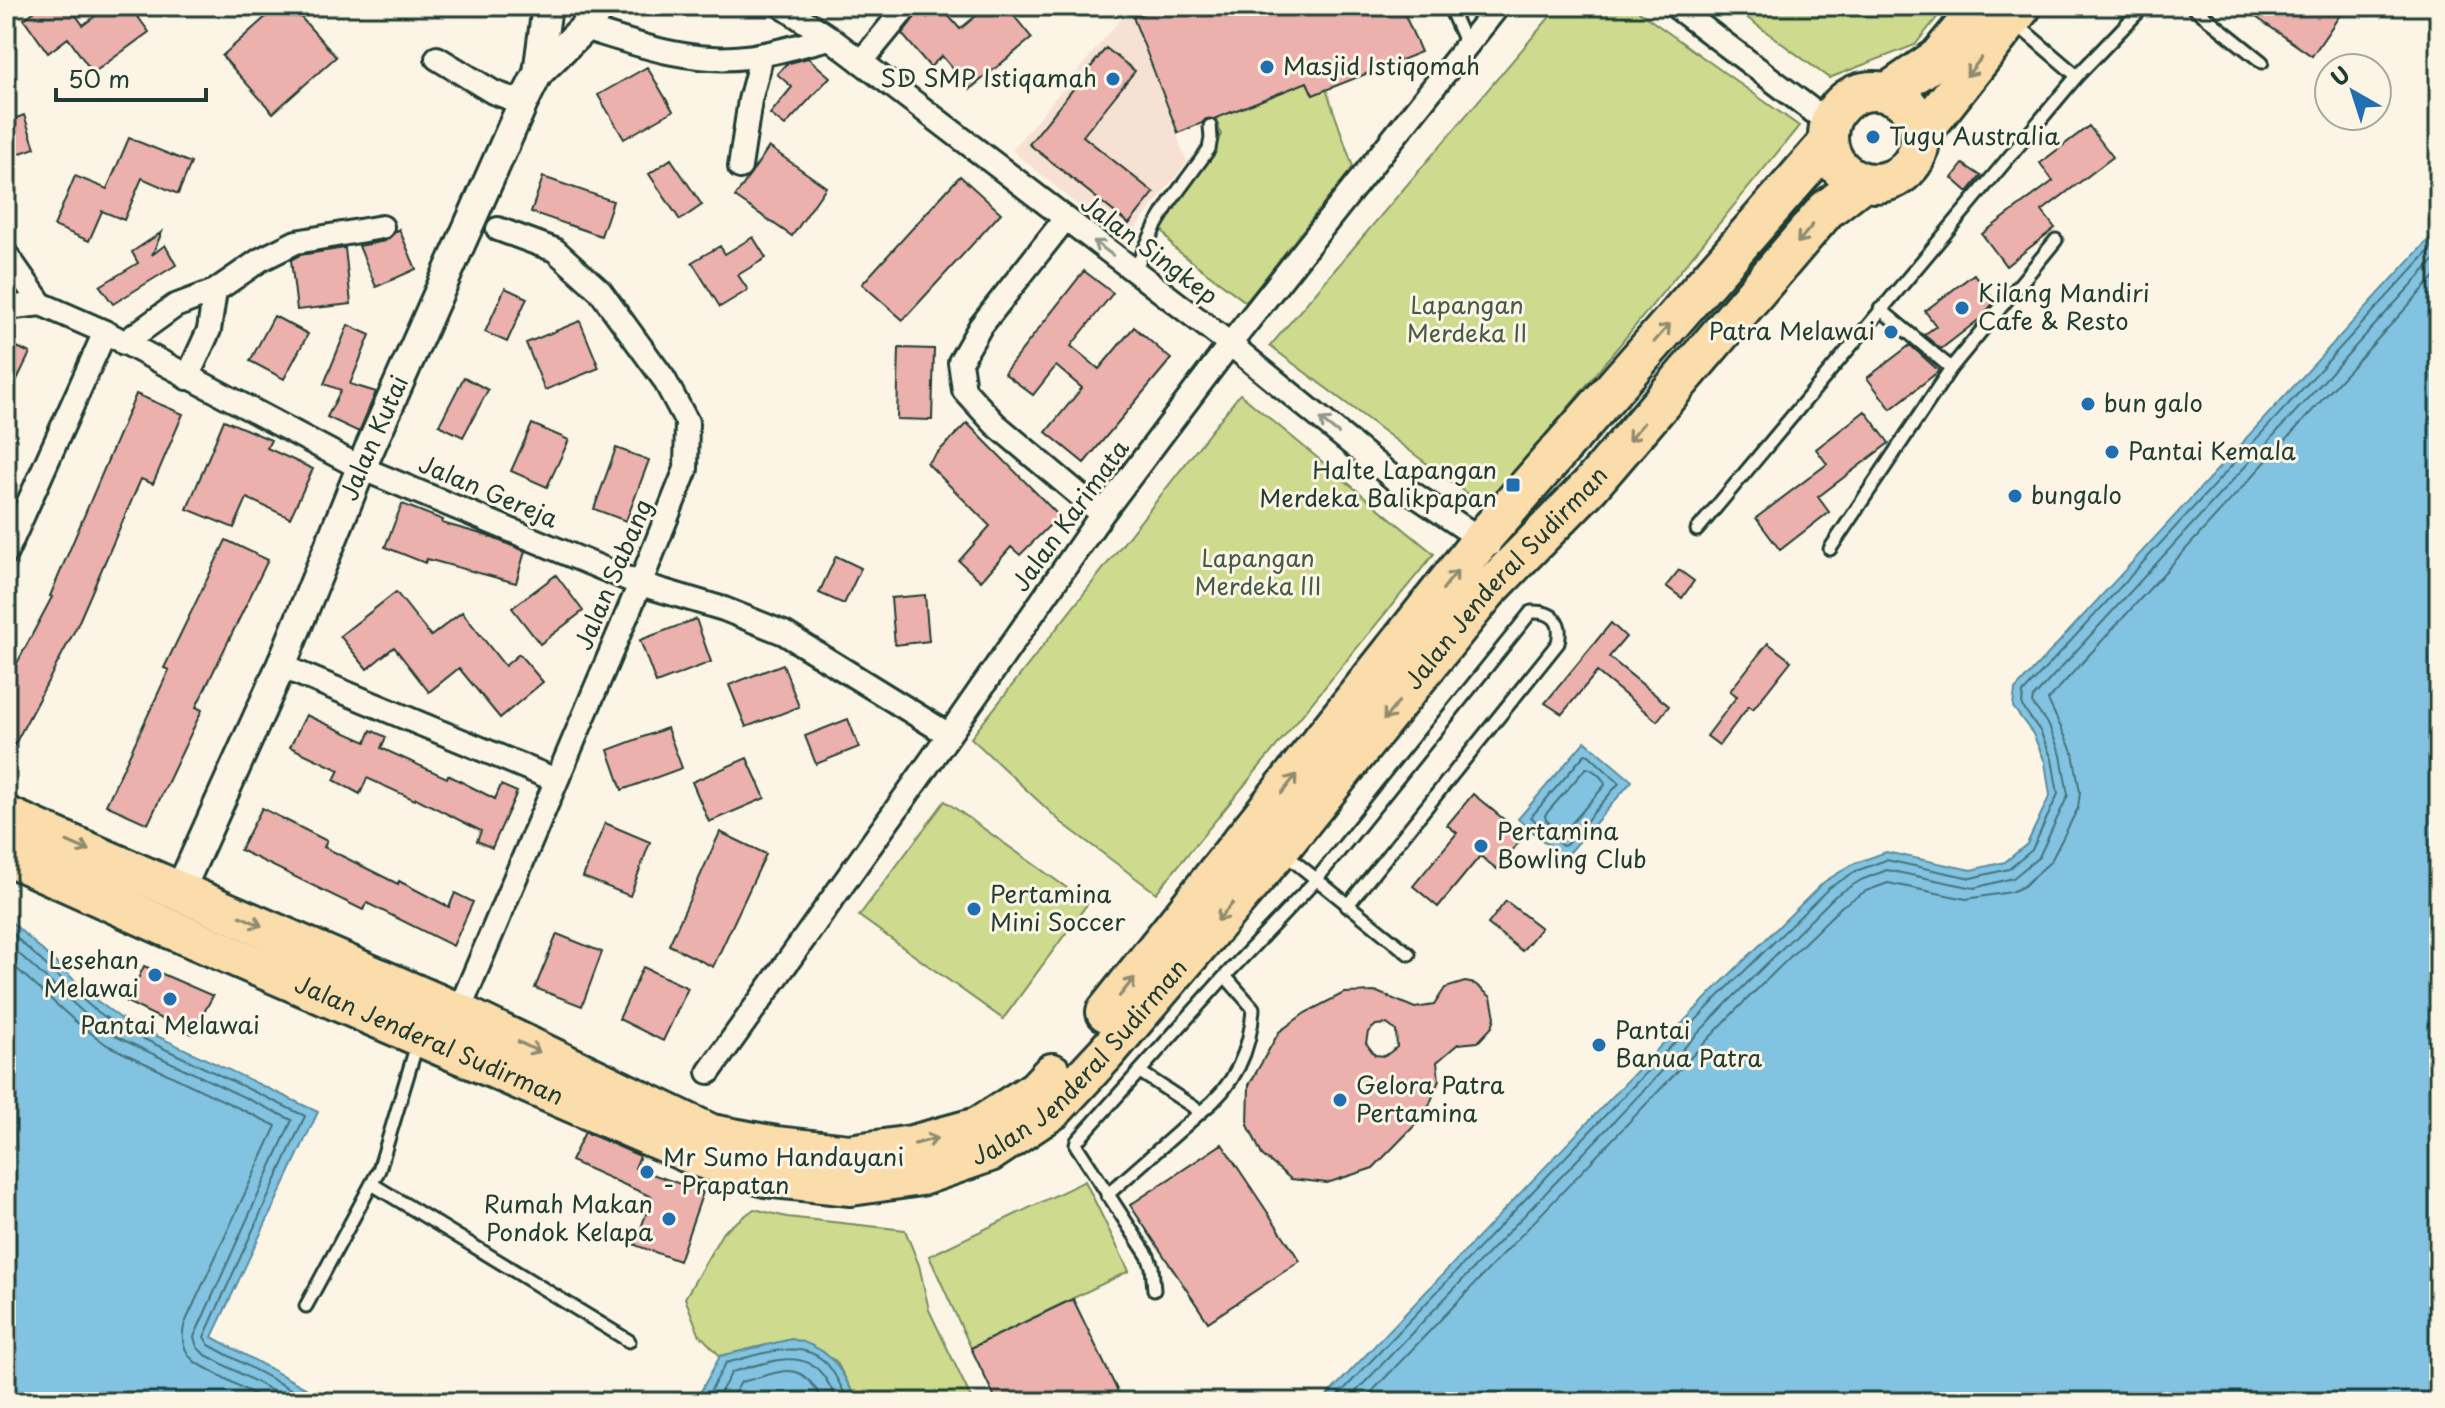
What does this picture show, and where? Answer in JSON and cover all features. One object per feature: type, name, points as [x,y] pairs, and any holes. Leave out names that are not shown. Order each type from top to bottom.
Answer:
[{"type":"highway","name":"Jalan Jenderal Sudirman","points":[[6,855],[700,1158],[765,1177],[851,1186],[921,1176],[990,1152],[1053,1110],[1106,1053],[1268,838],[1482,539],[1829,134],[1836,111],[1859,94],[1873,91],[1887,93],[2004,11]]},
{"type":"highway","name":"Jalan Jenderal Sudirman","points":[[6,816],[459,1013],[711,1134],[776,1146],[849,1154],[912,1145],[978,1127],[1036,1090],[1088,1035],[1511,565],[1590,486],[1826,210],[1862,182],[1891,180],[1903,173],[1919,149],[1921,134],[2004,11]]},
{"type":"highway","points":[[1887,93],[1911,108],[1921,134]]},
{"type":"highway","points":[[1829,134],[1839,167],[1862,182]]},
{"type":"highway","points":[[164,926],[180,890]]},
{"type":"street","points":[[538,73],[547,6]]},
{"type":"street","name":"Jalan Singkep","points":[[782,6],[830,38],[1230,344],[1409,491],[1482,539],[1511,565]]},
{"type":"street","points":[[861,62],[907,6]]},
{"type":"street","name":"Jalan Karimata","points":[[709,1072],[1102,514],[1230,344],[1498,6]]},
{"type":"street","points":[[1675,6],[1829,134]]},
{"type":"street","points":[[593,17],[677,54],[707,58],[762,55],[830,38]]},
{"type":"street","name":"Jalan Kutai","points":[[180,890],[281,666],[361,468],[523,103],[538,73],[593,17]]},
{"type":"street","points":[[740,167],[750,100],[762,55]]},
{"type":"street","points":[[437,58],[493,92],[523,103]]},
{"type":"street","points":[[1065,219],[980,327],[960,362],[964,390],[995,424],[1102,514]]},
{"type":"street","points":[[6,553],[114,338],[175,306],[215,291],[260,260],[296,242],[382,227]]},
{"type":"street","name":"Jalan Sabang","points":[[463,1001],[686,469],[687,422],[664,379],[600,291],[555,250],[498,229]]},
{"type":"street","points":[[6,254],[41,304],[6,308]]},
{"type":"street","points":[[187,378],[209,330],[215,291]]},
{"type":"street","name":"Jalan Gereja","points":[[41,304],[114,338],[361,468],[640,584],[724,609],[784,633],[949,735]]},
{"type":"street","points":[[281,666],[556,780]]},
{"type":"lane","points":[[1449,6],[1466,44]]},
{"type":"lane","points":[[1697,530],[2077,76],[2144,6]]},
{"type":"lane","points":[[2192,6],[2262,62]]},
{"type":"lane","points":[[2004,11],[2077,76]]},
{"type":"lane","points":[[1134,272],[1170,202],[1209,149],[1210,126]]},
{"type":"lane","points":[[1830,549],[1951,368],[2056,240]]},
{"type":"lane","points":[[1880,309],[1951,368]]},
{"type":"lane","points":[[1154,1290],[1148,1256],[1085,1163],[1077,1141],[1316,880],[1531,612],[1545,612],[1559,622],[1558,643],[1347,906]]},
{"type":"lane","points":[[1268,838],[1409,954]]},
{"type":"lane","points":[[1107,1195],[1219,1097],[1235,1076],[1252,1032],[1253,1008],[1225,976]]},
{"type":"lane","points":[[306,1306],[379,1170],[420,1037]]},
{"type":"lane","points":[[1140,1072],[1201,1112]]},
{"type":"lane","points":[[372,1184],[629,1341]]},
{"type":"shaded area","name":"SD SMP Istiqamah","points":[[1129,9],[1187,162],[1123,244],[1012,150]]},
{"type":"green space","name":"Lapangan Merdeka II","points":[[1559,6],[1631,6],[1799,126],[1486,508],[1270,346]]},
{"type":"green space","points":[[1731,6],[1946,6],[1915,45],[1829,78]]},
{"type":"green space","points":[[1307,82],[1313,95],[1326,89],[1353,167],[1246,302],[1174,248],[1157,222],[1221,135],[1216,118]]},
{"type":"green space","name":"Lapangan Merdeka III","points":[[1240,394],[1434,554],[1156,893],[1062,823],[971,738]]},
{"type":"green space","name":"Pertamina Mini Soccer","points":[[945,801],[1088,903],[1003,1019],[859,916]]},
{"type":"green space","points":[[1085,1181],[1129,1271],[971,1348],[929,1256]]},
{"type":"green space","points":[[754,1209],[787,1217],[905,1230],[919,1265],[929,1310],[973,1402],[858,1402],[836,1361],[792,1339],[720,1356],[699,1334],[685,1298],[723,1232]]},
{"type":"water","points":[[2439,228],[2439,1402],[1321,1402],[1713,991],[1824,882],[1853,864],[1886,852],[1971,870],[2005,862],[2027,844],[2050,795],[2045,762],[2033,734],[2013,707],[2015,690]]},
{"type":"water","points":[[1585,741],[1632,781],[1564,859],[1518,819]]},
{"type":"water","points":[[6,917],[96,1000],[123,1020],[318,1112],[212,1337],[331,1402],[6,1402]]},
{"type":"water","points":[[792,1339],[826,1354],[840,1369],[858,1402],[695,1402],[720,1356]]},
{"type":"building","points":[[42,6],[69,6],[83,25],[109,6],[130,6],[149,32],[93,73],[68,38],[48,53],[24,19]]},
{"type":"building","points":[[278,6],[291,6],[336,57],[273,113],[222,56]]},
{"type":"building","points":[[940,6],[960,29],[988,6],[1006,6],[1032,38],[970,89],[942,56],[930,67],[902,34],[921,9],[927,17]]},
{"type":"building","name":"Masjid Istiqomah","points":[[1162,6],[1401,6],[1421,52],[1313,95],[1307,82],[1214,119],[1206,119],[1178,133],[1133,17]]},
{"type":"building","points":[[2240,6],[2346,6],[2312,56]]},
{"type":"building","points":[[1106,48],[1135,71],[1083,136],[1154,193],[1129,224],[1029,144]]},
{"type":"building","points":[[808,58],[830,77],[785,126],[770,114],[792,87],[777,74],[786,64]]},
{"type":"building","points":[[647,67],[673,111],[624,139],[598,95]]},
{"type":"building","points":[[24,115],[35,148],[6,158],[6,122]]},
{"type":"building","points":[[2089,126],[2113,157],[2042,211],[2055,228],[2006,266],[1982,234],[2053,181],[2040,163]]},
{"type":"building","points":[[129,138],[191,163],[178,194],[142,178],[124,220],[102,211],[89,241],[54,226],[75,176],[107,189]]},
{"type":"building","points":[[769,147],[826,187],[792,236],[735,197]]},
{"type":"building","points":[[671,159],[702,205],[680,220],[649,174]]},
{"type":"building","points":[[1963,164],[1981,176],[1968,192],[1952,178]]},
{"type":"building","points":[[960,176],[1001,213],[903,320],[862,284]]},
{"type":"building","points":[[543,177],[613,201],[601,236],[531,212]]},
{"type":"building","points":[[399,229],[416,269],[376,287],[359,246],[385,241]]},
{"type":"building","points":[[162,232],[152,255],[165,245],[176,265],[113,304],[100,286],[138,263],[132,252]]},
{"type":"building","points":[[753,237],[766,258],[738,275],[748,290],[720,307],[692,262],[720,246],[725,254]]},
{"type":"building","points":[[345,248],[351,304],[297,310],[291,260],[300,255]]},
{"type":"building","points":[[1084,271],[1113,293],[1071,346],[1099,369],[1134,327],[1171,359],[1084,463],[1046,432],[1082,388],[1056,366],[1033,395],[1004,373]]},
{"type":"building","name":"Kilang Mandiri Cafe & Resto","points":[[1974,274],[1995,301],[1981,318],[1941,349],[1924,335],[1936,326],[1925,311]]},
{"type":"building","points":[[505,288],[527,298],[507,342],[485,332]]},
{"type":"building","points":[[274,316],[308,334],[284,379],[250,361]]},
{"type":"building","points":[[580,321],[599,368],[545,390],[526,343]]},
{"type":"building","points":[[348,325],[370,335],[350,384],[376,392],[359,432],[327,417],[341,390],[324,384]]},
{"type":"building","points":[[6,342],[30,353],[6,402]]},
{"type":"building","points":[[1910,345],[1939,371],[1891,409],[1867,378]]},
{"type":"building","points":[[899,348],[934,349],[932,420],[897,419]]},
{"type":"building","points":[[464,377],[488,390],[463,437],[439,425]]},
{"type":"building","points":[[136,394],[183,414],[153,484],[141,479],[77,626],[6,761],[6,684],[52,597]]},
{"type":"building","points":[[1865,411],[1889,443],[1818,497],[1829,512],[1780,550],[1756,518],[1827,464],[1816,449]]},
{"type":"building","points":[[224,420],[271,440],[267,448],[313,469],[290,518],[247,498],[234,528],[187,509]]},
{"type":"building","points":[[967,423],[1059,516],[1020,555],[1011,547],[981,581],[959,561],[990,526],[927,463]]},
{"type":"building","points":[[532,424],[569,440],[547,487],[511,471]]},
{"type":"building","points":[[616,448],[649,460],[626,521],[594,509]]},
{"type":"building","points":[[402,504],[443,520],[442,523],[525,551],[516,583],[427,559],[425,563],[385,547]]},
{"type":"building","points":[[226,540],[268,560],[196,707],[202,710],[148,824],[106,805],[169,670],[164,668]]},
{"type":"building","points":[[836,556],[861,568],[844,604],[819,593]]},
{"type":"building","points":[[1679,570],[1694,581],[1682,598],[1666,586]]},
{"type":"building","points":[[556,575],[583,611],[540,644],[512,608]]},
{"type":"building","points":[[396,592],[431,636],[462,612],[505,666],[519,654],[543,682],[500,718],[459,668],[429,692],[394,647],[367,669],[340,636]]},
{"type":"building","points":[[925,595],[929,641],[895,645],[891,598]]},
{"type":"building","points":[[696,619],[711,662],[656,683],[640,640]]},
{"type":"building","points":[[1611,623],[1626,637],[1609,657],[1669,706],[1657,721],[1597,672],[1562,714],[1545,703]]},
{"type":"building","points":[[1768,643],[1791,661],[1753,709],[1749,706],[1719,745],[1707,736],[1737,696],[1730,691]]},
{"type":"building","points":[[783,664],[799,707],[746,727],[729,685]]},
{"type":"building","points":[[306,715],[366,742],[371,730],[386,737],[381,748],[447,778],[448,775],[495,799],[501,785],[517,792],[492,848],[477,841],[481,831],[416,798],[367,778],[360,794],[334,780],[339,770],[290,747]]},
{"type":"building","points":[[848,719],[859,747],[816,764],[805,736]]},
{"type":"building","points":[[667,728],[682,768],[622,790],[608,750]]},
{"type":"building","points":[[747,758],[765,798],[709,822],[692,782]]},
{"type":"building","name":"Pertamina Bowling Club","points":[[1473,794],[1524,836],[1497,869],[1480,856],[1438,907],[1413,886],[1457,833],[1447,825]]},
{"type":"building","points":[[262,808],[327,841],[324,847],[449,907],[455,893],[473,902],[453,946],[367,903],[363,910],[240,850]]},
{"type":"building","points":[[605,823],[650,842],[630,896],[583,877]]},
{"type":"building","points":[[720,832],[766,854],[713,967],[669,945]]},
{"type":"building","points":[[1506,901],[1541,928],[1522,951],[1488,924]]},
{"type":"building","points":[[557,934],[602,952],[582,1006],[535,988]]},
{"type":"building","name":"Pantai Melawai","points":[[144,966],[213,996],[192,1034],[127,1002]]},
{"type":"building","points":[[643,967],[688,988],[663,1041],[619,1019]]},
{"type":"building","name":"Gelora Patra Pertamina","points":[[1465,982],[1475,984],[1491,997],[1495,1017],[1492,1027],[1478,1042],[1458,1044],[1437,1062],[1439,1080],[1426,1114],[1373,1168],[1327,1183],[1291,1179],[1262,1155],[1248,1125],[1249,1085],[1279,1032],[1305,1013],[1344,993],[1377,992],[1415,1008],[1434,1005],[1445,988]],"holes":[[[1387,1024],[1396,1031],[1397,1047],[1385,1056],[1375,1055],[1366,1043],[1368,1032],[1376,1025]]]},
{"type":"building","points":[[585,1132],[640,1156],[635,1168],[703,1192],[679,1261],[635,1245],[652,1197],[571,1161]]},
{"type":"building","points":[[1222,1144],[1300,1261],[1208,1322],[1130,1205]]},
{"type":"building","points":[[1073,1299],[1120,1396],[1107,1402],[997,1402],[971,1348]]},
{"type":"place","name":"Masjid Istiqomah","points":[[1267,67]]},
{"type":"place","name":"SD SMP Istiqamah","points":[[1113,79]]},
{"type":"place","name":"Tugu Australia","points":[[1873,137]]},
{"type":"place","name":"Kilang Mandiri Cafe & Resto","points":[[1962,308]]},
{"type":"place","name":"Patra Melawai","points":[[1891,332]]},
{"type":"place","name":"bun galo","points":[[2088,404]]},
{"type":"place","name":"Pantai Kemala","points":[[2112,452]]},
{"type":"place","name":"Halte Lapangan Merdeka Balikpapan","points":[[1513,485]]},
{"type":"place","name":"bungalo","points":[[2015,496]]},
{"type":"place","name":"Pertamina Bowling Club","points":[[1481,846]]},
{"type":"place","name":"Pertamina Mini Soccer","points":[[974,909]]},
{"type":"place","name":"Lesehan Melawai","points":[[155,975]]},
{"type":"place","name":"Pantai Melawai","points":[[170,999]]},
{"type":"place","name":"Pantai Banua Patra","points":[[1599,1045]]},
{"type":"place","name":"Gelora Patra Pertamina","points":[[1340,1100]]},
{"type":"place","name":"Mr Sumo Handayani - Prapatan","points":[[647,1172]]},
{"type":"place","name":"Rumah Makan Pondok Kelapa","points":[[669,1219]]}]
